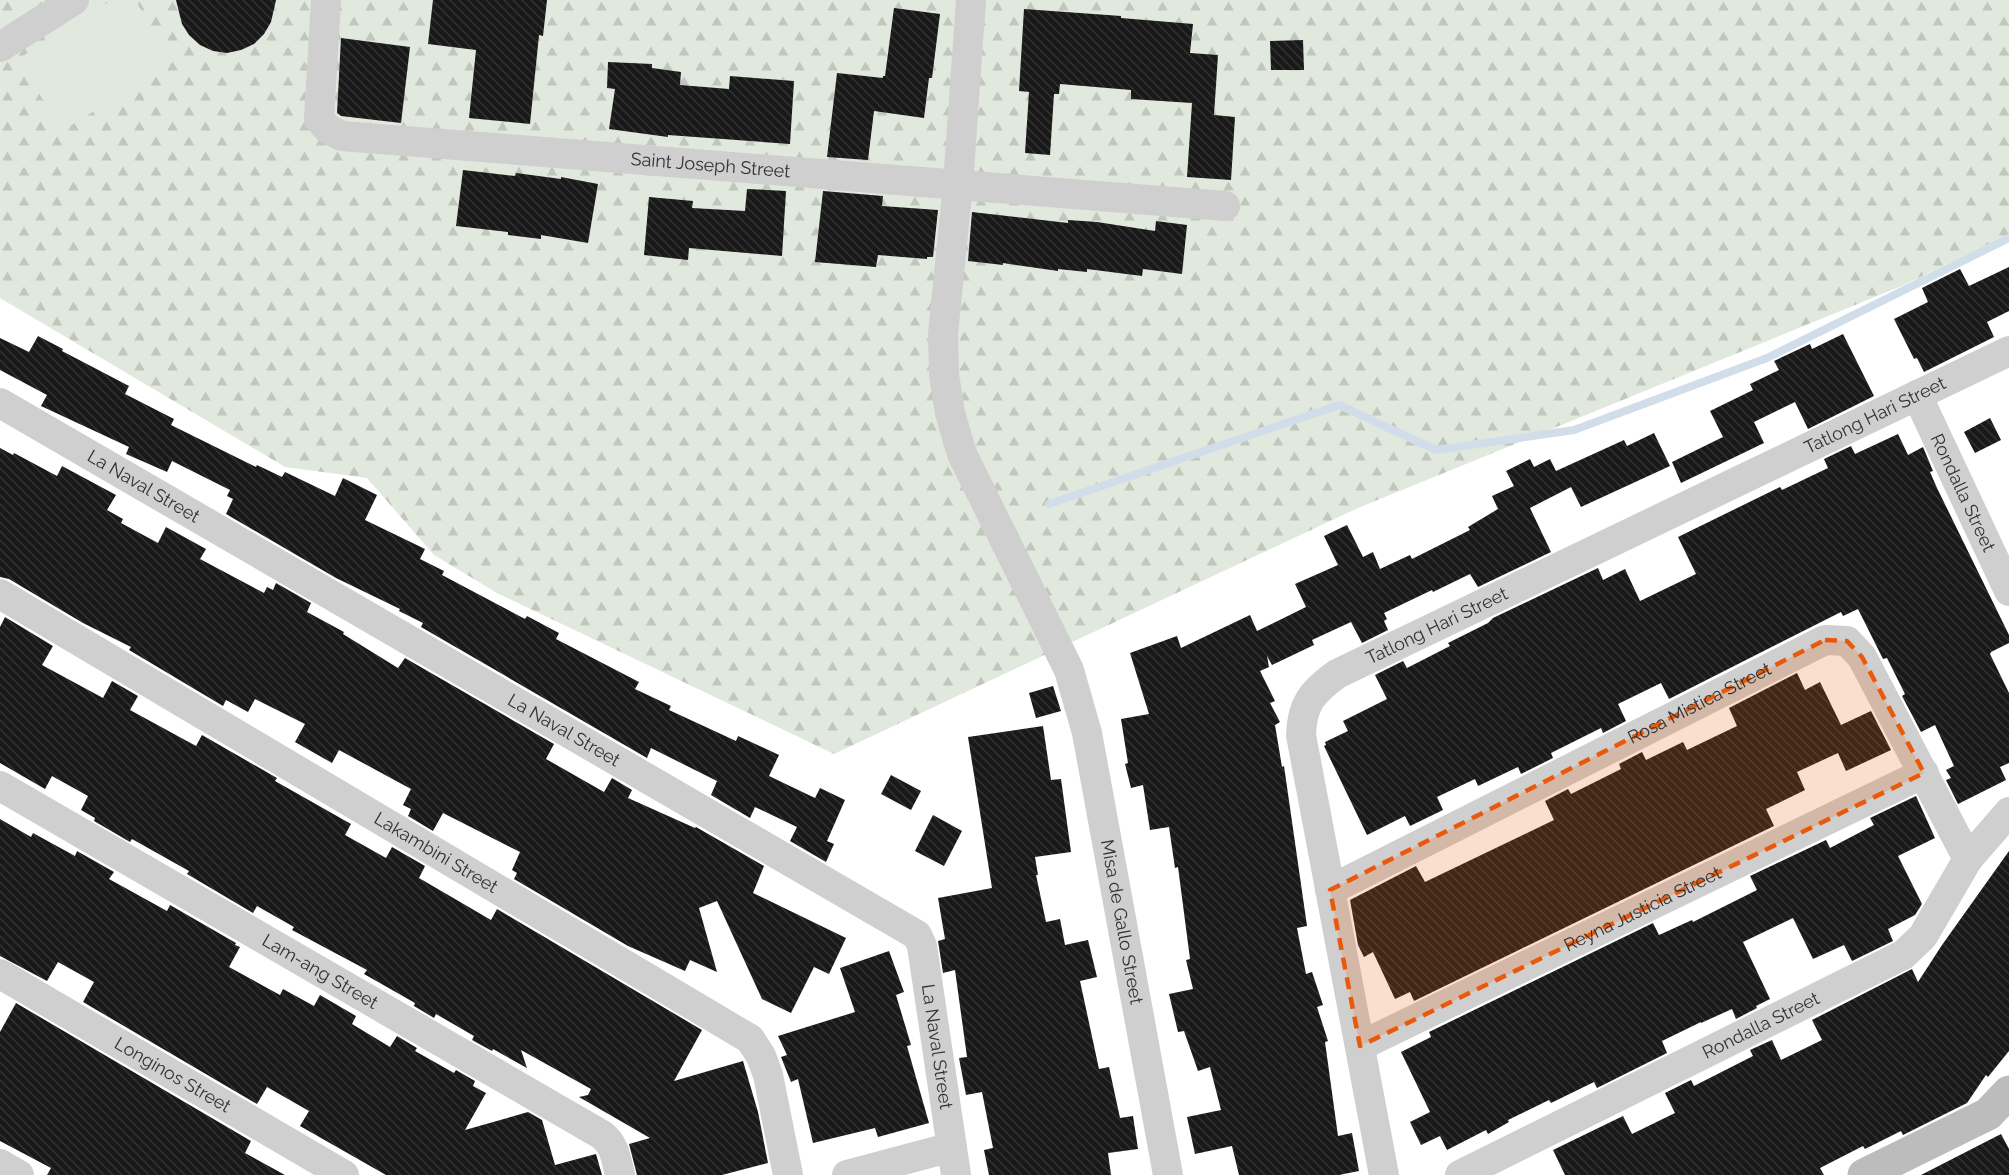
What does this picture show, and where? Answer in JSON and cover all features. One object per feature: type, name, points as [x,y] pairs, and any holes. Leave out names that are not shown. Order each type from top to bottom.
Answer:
[{"type":"street","points":[[0,47],[74,0]]},
{"type":"street","name":"Saint Joseph Street","points":[[326,0],[319,119],[328,129],[342,136],[1225,206]]},
{"type":"street","name":"Misa de Gallo Street","points":[[971,0],[958,184],[943,334],[944,375],[962,454],[1069,670],[1087,733],[1168,1175]]},
{"type":"street","name":"Tatlong Hari Street","points":[[1384,1175],[1301,735],[1302,716],[1310,699],[1322,684],[1337,674],[2009,351]]},
{"type":"street","name":"Rondalla Street","points":[[1917,395],[2009,591]]},
{"type":"street","name":"La Naval Street","points":[[0,403],[917,935],[922,946],[954,1161]]},
{"type":"street","name":"Lakambini Street","points":[[0,594],[750,1039],[761,1056],[768,1075],[788,1175]]},
{"type":"street","name":"Rosa Mistica Street","points":[[1330,890],[1825,640],[1847,641],[1862,657],[1968,859]]},
{"type":"street","name":"Reyna Justicia Street","points":[[1360,1046],[1924,773]]},
{"type":"street","name":"Lam-ang Street","points":[[0,786],[602,1135],[615,1151],[620,1175]]},
{"type":"street","name":"Rondalla Street","points":[[1460,1175],[1903,954],[1923,936],[1968,859],[2009,813]]},
{"type":"street","name":"Longinos Street","points":[[0,974],[344,1175]]},
{"type":"street","points":[[1864,1175],[1988,1114],[2009,1092]]},
{"type":"street","points":[[847,1175],[954,1161]]},
{"type":"street","points":[[0,1164],[19,1175]]},
{"type":"highlighted area","points":[[1825,640],[1847,641],[1862,657],[1924,773],[1360,1046],[1330,890]]},
{"type":"green space","points":[[0,0],[2009,0],[2009,234],[1904,285],[1358,508],[834,754],[497,593],[434,555],[367,478],[285,467],[0,298]]},
{"type":"green space","points":[[112,0],[135,0],[173,62],[62,131],[18,59]]},
{"type":"building","points":[[176,0],[276,0],[271,22],[264,34],[254,44],[227,53],[213,51],[200,45],[189,35],[182,24]]},
{"type":"building","points":[[433,0],[547,0],[543,36],[539,35],[530,124],[469,118],[476,50],[428,44]]},
{"type":"building","points":[[894,8],[940,14],[932,78],[929,78],[924,118],[874,111],[868,160],[827,157],[837,73],[883,78],[885,76]]},
{"type":"building","points":[[1024,9],[1193,24],[1190,53],[1218,55],[1214,115],[1235,117],[1231,180],[1187,177],[1192,103],[1131,99],[1131,90],[1060,84],[1059,94],[1054,94],[1050,155],[1025,153],[1029,92],[1019,91]]},
{"type":"building","points":[[341,38],[410,47],[401,123],[341,116],[337,113]]},
{"type":"building","points":[[1303,40],[1304,70],[1271,70],[1270,41]]},
{"type":"building","points":[[608,62],[652,64],[652,68],[681,72],[680,85],[729,89],[730,76],[794,81],[790,144],[668,135],[668,137],[609,129],[615,89],[607,88]]},
{"type":"building","points":[[463,170],[515,176],[516,173],[561,179],[561,177],[598,184],[588,243],[541,235],[541,239],[508,235],[508,232],[456,226]]},
{"type":"building","points":[[747,189],[786,191],[782,256],[689,248],[688,260],[644,255],[649,197],[693,201],[692,208],[745,211]]},
{"type":"building","points":[[823,191],[883,196],[882,206],[938,210],[933,257],[927,257],[927,259],[878,255],[876,267],[815,262]]},
{"type":"building","points":[[972,212],[1068,223],[1068,220],[1097,222],[1155,231],[1156,221],[1187,225],[1182,274],[1143,269],[1142,276],[1087,269],[1087,272],[1058,269],[1058,271],[1003,263],[1003,265],[968,261]]},
{"type":"building","points":[[2009,267],[2009,311],[1987,322],[1994,337],[1924,372],[1917,358],[1914,359],[1894,319],[1928,302],[1922,288],[1960,269],[1969,286]]},
{"type":"building","points":[[1843,334],[1874,396],[1808,429],[1795,402],[1754,422],[1764,443],[1681,483],[1672,462],[1723,437],[1710,411],[1753,390],[1750,384],[1779,370],[1774,361],[1810,344],[1812,349]]},
{"type":"building","points":[[38,336],[129,386],[125,394],[174,419],[171,425],[256,467],[257,465],[282,477],[285,472],[335,496],[343,478],[377,495],[365,520],[425,549],[420,559],[444,571],[442,575],[525,619],[527,616],[559,633],[556,639],[639,682],[635,689],[671,706],[669,710],[736,741],[738,736],[779,755],[769,776],[815,798],[820,788],[845,800],[827,841],[834,844],[826,862],[790,841],[797,827],[755,807],[750,818],[711,795],[717,781],[651,748],[647,758],[421,627],[423,623],[399,611],[400,609],[336,578],[226,514],[233,499],[227,496],[230,490],[172,461],[167,472],[126,454],[129,447],[41,406],[47,395],[0,370],[0,338],[29,352]]},
{"type":"building","points":[[1990,418],[2001,440],[1975,453],[1964,432]]},
{"type":"building","points":[[1654,433],[1670,466],[1581,507],[1571,487],[1530,508],[1551,552],[1478,587],[1470,574],[1384,613],[1387,619],[1384,621],[1388,630],[1362,643],[1351,622],[1312,640],[1314,645],[1272,665],[1267,656],[1269,667],[1260,671],[1275,701],[1270,703],[1280,722],[1275,725],[1282,767],[1284,766],[1307,926],[1297,928],[1306,974],[1312,972],[1323,1005],[1317,1007],[1328,1041],[1325,1042],[1338,1136],[1352,1133],[1359,1171],[1339,1175],[1239,1175],[1232,1146],[1195,1154],[1187,1117],[1221,1110],[1210,1067],[1198,1071],[1184,1031],[1178,1032],[1169,994],[1193,989],[1186,960],[1190,959],[1178,867],[1175,868],[1169,827],[1150,830],[1143,785],[1131,788],[1125,764],[1128,763],[1121,719],[1149,714],[1130,653],[1177,636],[1181,648],[1250,615],[1257,631],[1306,607],[1295,584],[1338,565],[1324,536],[1347,525],[1363,557],[1373,552],[1380,569],[1410,555],[1412,559],[1470,530],[1468,527],[1498,509],[1492,496],[1514,486],[1506,471],[1530,459],[1534,467],[1550,459],[1556,471],[1624,440],[1627,446]]},
{"type":"building","points":[[1898,434],[1908,455],[1923,447],[1937,488],[2009,635],[2009,643],[1990,654],[2009,693],[2009,763],[2000,767],[2006,780],[1958,804],[1946,780],[1951,778],[1946,770],[1954,766],[1935,725],[1921,732],[1902,696],[1905,694],[1887,658],[1883,659],[1858,609],[1843,616],[1841,612],[1669,699],[1661,683],[1618,704],[1626,721],[1603,733],[1601,728],[1551,753],[1553,758],[1521,774],[1518,767],[1478,786],[1475,779],[1437,797],[1443,810],[1410,826],[1405,816],[1367,835],[1324,746],[1325,742],[1348,731],[1343,721],[1387,699],[1375,675],[1403,661],[1407,668],[1450,646],[1448,643],[1488,623],[1493,618],[1598,568],[1603,580],[1625,569],[1640,601],[1696,574],[1678,537],[1780,487],[1782,490],[1828,468],[1824,459],[1851,446],[1855,454]]},
{"type":"building","points":[[0,448],[57,476],[62,466],[116,495],[107,510],[123,519],[121,523],[158,543],[166,527],[206,549],[200,559],[264,593],[267,587],[273,590],[276,583],[311,603],[307,612],[344,632],[343,634],[398,668],[405,658],[554,744],[546,759],[604,792],[612,778],[632,790],[628,798],[696,827],[764,866],[753,893],[846,938],[829,974],[814,967],[791,1013],[762,999],[717,901],[699,908],[717,972],[690,960],[685,971],[628,946],[514,879],[517,873],[512,870],[520,852],[443,813],[433,831],[408,816],[411,809],[403,805],[411,789],[339,750],[332,763],[295,742],[305,724],[255,699],[248,712],[226,700],[223,706],[129,650],[131,647],[83,623],[9,579],[0,577]]},
{"type":"building","points":[[5,617],[53,646],[42,665],[103,698],[112,681],[138,696],[130,710],[196,746],[202,735],[277,778],[275,781],[351,824],[345,835],[386,858],[392,847],[425,866],[419,878],[491,920],[497,909],[702,1030],[674,1081],[743,1061],[758,1112],[768,1163],[722,1175],[637,1175],[629,1144],[650,1138],[579,1097],[588,1095],[591,1089],[521,1050],[527,1068],[472,1040],[474,1036],[436,1014],[434,1018],[414,1006],[415,1003],[364,974],[367,970],[292,930],[294,927],[257,906],[253,913],[187,874],[189,871],[132,839],[130,842],[94,821],[95,818],[81,810],[88,796],[52,776],[45,789],[0,763],[0,627]]},
{"type":"building","points":[[1797,673],[1805,690],[1820,682],[1841,725],[1871,711],[1891,750],[1846,771],[1838,753],[1797,772],[1805,790],[1766,809],[1774,826],[1414,1001],[1410,992],[1395,999],[1373,952],[1364,957],[1358,945],[1350,900],[1416,866],[1425,882],[1554,820],[1545,801],[1568,789],[1571,794],[1621,769],[1619,764],[1642,752],[1646,760],[1683,742],[1687,750],[1737,726],[1729,708]]},
{"type":"building","points":[[1053,686],[1061,711],[1036,718],[1029,693]]},
{"type":"building","points":[[1043,726],[1051,780],[1061,779],[1071,852],[1035,857],[1038,875],[1036,875],[1046,922],[1060,919],[1065,945],[1088,940],[1097,977],[1080,981],[1099,1069],[1109,1067],[1120,1118],[1133,1116],[1138,1149],[1108,1153],[1111,1175],[989,1175],[984,1150],[993,1148],[982,1092],[966,1095],[959,1058],[967,1057],[955,970],[943,973],[938,941],[945,939],[938,898],[992,888],[968,737]]},
{"type":"building","points":[[891,775],[921,791],[911,810],[881,794]]},
{"type":"building","points":[[1916,796],[1935,838],[1898,856],[1922,904],[1915,915],[1888,929],[1893,941],[1852,961],[1844,945],[1813,959],[1793,918],[1743,942],[1770,999],[1756,1006],[1757,1008],[1736,1019],[1732,1009],[1701,1022],[1662,1041],[1667,1053],[1597,1088],[1594,1082],[1551,1103],[1549,1100],[1508,1120],[1509,1122],[1488,1134],[1486,1130],[1447,1150],[1440,1136],[1421,1145],[1410,1122],[1430,1112],[1401,1052],[1431,1037],[1429,1032],[1653,923],[1659,935],[1692,920],[1693,922],[1757,890],[1750,876],[1826,840],[1830,848],[1874,825],[1870,818]]},
{"type":"building","points":[[933,815],[962,831],[944,866],[915,851]]},
{"type":"building","points":[[0,819],[31,837],[33,833],[75,856],[77,851],[114,872],[109,879],[167,911],[170,905],[236,943],[235,945],[240,947],[229,967],[280,995],[283,989],[314,1006],[320,995],[356,1016],[352,1024],[390,1047],[397,1036],[417,1048],[415,1051],[454,1073],[456,1070],[475,1081],[473,1086],[486,1093],[465,1130],[528,1112],[542,1120],[555,1165],[596,1154],[602,1175],[386,1175],[300,1126],[309,1111],[267,1087],[257,1104],[83,1002],[94,982],[58,962],[47,981],[0,956]]},
{"type":"building","points":[[2009,851],[2009,1051],[1988,1077],[1986,1075],[1967,1103],[1903,1135],[1901,1131],[1865,1149],[1863,1146],[1820,1168],[1824,1175],[1565,1175],[1553,1150],[1623,1116],[1632,1134],[1675,1113],[1665,1093],[1691,1080],[1694,1086],[1753,1056],[1750,1050],[1772,1040],[1781,1060],[1822,1040],[1812,1020],[1912,969],[1918,982]]},
{"type":"building","points":[[889,951],[904,992],[896,995],[911,1045],[907,1046],[929,1123],[878,1137],[875,1128],[813,1143],[798,1079],[791,1082],[781,1057],[787,1055],[778,1036],[855,1012],[840,968]]},
{"type":"building","points":[[16,1003],[251,1141],[245,1153],[285,1175],[47,1175],[51,1168],[0,1141],[0,1032]]},
{"type":"building","points":[[2001,1134],[2009,1149],[2009,1175],[1921,1175]]},
{"type":"waterway","points":[[1049,504],[1339,405],[1436,450],[1574,430],[1767,358],[2009,238]]}]
